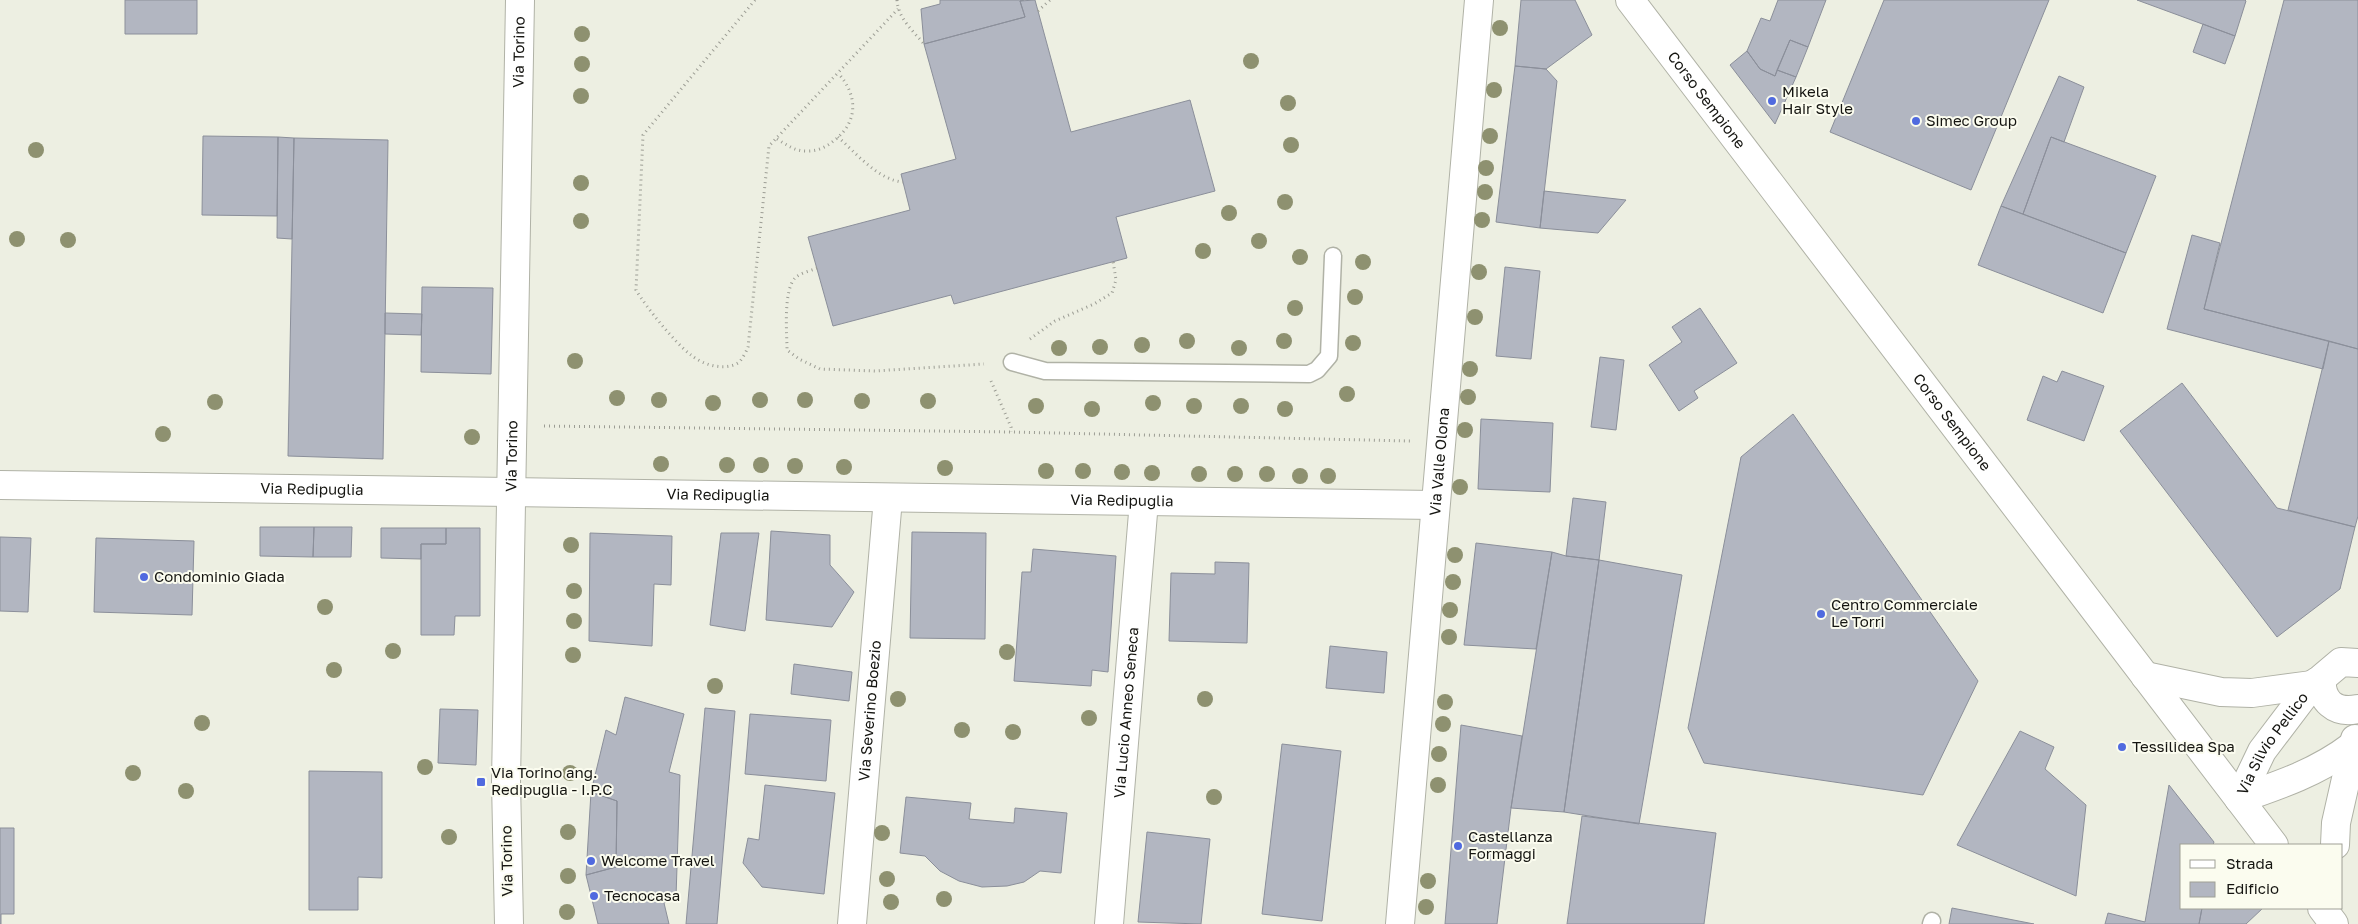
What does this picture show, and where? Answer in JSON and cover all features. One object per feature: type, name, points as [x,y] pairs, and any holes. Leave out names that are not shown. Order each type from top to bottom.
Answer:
[{"type":"street","name":"Via Torino","points":[[507,920],[506,782],[520,0]]},
{"type":"street","name":"Via Valle Olona","points":[[1400,924],[1479,0]]},
{"type":"street","name":"Corso Sempione","points":[[1630,0],[2273,844]]},
{"type":"street","name":"Via Redipuglia","points":[[0,485],[1435,505]]},
{"type":"street","name":"Via Severino Boezio","points":[[852,924],[888,498]]},
{"type":"street","name":"Via Lucio Anneo Seneca","points":[[1109,924],[1144,502]]},
{"type":"street","name":"Via Silvio Pellico","points":[[2145,676],[2220,692],[2262,692],[2338,666]]},
{"type":"street","name":"Via Silvio Pellico","points":[[2338,666],[2323,694],[2332,706],[2348,712],[2358,710]]},
{"type":"street","name":"Via Silvio Pellico","points":[[2239,799],[2262,751],[2338,666]]},
{"type":"street","name":"Via Silvio Pellico","points":[[2239,799],[2288,783],[2312,772],[2332,761],[2355,738]]},
{"type":"street","name":"Via Silvio Pellico","points":[[2335,844],[2336,823],[2355,738]]},
{"type":"street","points":[[2323,909],[2336,924]]},
{"type":"street","points":[[2336,924],[2337,909]]},
{"type":"lane","points":[[1012,362],[1045,371],[1309,374],[1317,370],[1328,356],[1333,256]]},
{"type":"path","points":[[755,0],[643,134],[636,290],[643,302],[691,356],[708,365],[726,367],[739,362],[748,347],[770,146],[898,9]]},
{"type":"path","points":[[897,0],[898,9],[905,22],[924,44]]},
{"type":"path","points":[[1038,11],[1050,0]]},
{"type":"path","points":[[777,139],[793,149],[808,152],[826,147],[838,137],[853,115],[853,99],[848,84],[838,73]]},
{"type":"path","points":[[838,137],[879,173],[890,180],[903,182]]},
{"type":"path","points":[[817,268],[795,278],[790,289],[786,325],[788,350],[799,359],[820,369],[875,372],[1012,362],[1028,341],[1055,321],[1094,304],[1112,293],[1116,280],[1113,261]]},
{"type":"path","points":[[984,364],[1011,427],[1011,432]]},
{"type":"path","points":[[540,426],[1384,438]]},
{"type":"building","points":[[125,0],[197,0],[197,34],[125,34]]},
{"type":"building","points":[[940,0],[1024,0],[1020,1],[1025,17],[924,44],[921,9],[940,4]]},
{"type":"building","points":[[1035,0],[1071,132],[1190,100],[1215,191],[1116,217],[1127,258],[954,304],[951,295],[833,326],[808,237],[910,210],[901,174],[956,159],[924,44],[1025,17],[1020,1]]},
{"type":"building","points":[[1521,0],[1575,0],[1592,35],[1546,69],[1515,66]]},
{"type":"building","points":[[1778,0],[1826,0],[1808,47],[1790,40],[1775,76],[1760,69],[1747,51],[1761,18],[1770,21]]},
{"type":"building","points":[[1884,0],[2049,0],[1971,190],[1830,132]]},
{"type":"building","points":[[2137,0],[2245,0],[2246,1],[2235,36]]},
{"type":"building","points":[[2284,0],[2358,0],[2358,349],[2204,309]]},
{"type":"building","points":[[2203,24],[2235,36],[2225,64],[2193,52]]},
{"type":"building","points":[[1790,40],[1808,47],[1796,77],[1777,70]]},
{"type":"building","name":"Mikela Hair Style","points":[[1747,51],[1760,69],[1775,76],[1777,70],[1796,77],[1775,124],[1730,65]]},
{"type":"building","points":[[1515,66],[1546,69],[1557,81],[1540,228],[1496,222]]},
{"type":"building","points":[[2059,76],[2084,87],[2064,142],[2051,137],[2023,214],[2001,206]]},
{"type":"building","points":[[203,136],[278,137],[277,216],[202,215]]},
{"type":"building","points":[[278,137],[294,138],[292,239],[277,238]]},
{"type":"building","points":[[2051,137],[2156,176],[2126,253],[2023,214]]},
{"type":"building","points":[[294,138],[388,140],[383,459],[288,456]]},
{"type":"building","points":[[1544,191],[1626,200],[1598,233],[1540,228]]},
{"type":"building","points":[[2001,206],[2126,253],[2103,313],[1978,265]]},
{"type":"building","points":[[2192,235],[2220,243],[2204,309],[2329,341],[2323,369],[2167,329]]},
{"type":"building","points":[[1505,267],[1540,271],[1531,359],[1496,356]]},
{"type":"building","points":[[422,287],[493,288],[491,374],[421,372]]},
{"type":"building","points":[[1700,308],[1737,363],[1694,391],[1698,398],[1679,411],[1649,365],[1682,342],[1672,327]]},
{"type":"building","points":[[385,313],[422,314],[421,335],[385,334]]},
{"type":"building","points":[[2329,341],[2358,349],[2358,516],[2355,527],[2288,510]]},
{"type":"building","points":[[1600,357],[1624,360],[1616,430],[1591,427]]},
{"type":"building","points":[[2062,371],[2104,386],[2084,441],[2027,420],[2043,376],[2057,382]]},
{"type":"building","points":[[2182,383],[2277,508],[2355,527],[2340,589],[2277,637],[2120,431]]},
{"type":"building","name":"Centro Commerciale Le Torri","points":[[1793,414],[1978,681],[1923,795],[1704,763],[1688,728],[1741,457]]},
{"type":"building","points":[[1481,419],[1553,423],[1550,492],[1478,489]]},
{"type":"building","points":[[1573,498],[1606,502],[1599,560],[1566,556]]},
{"type":"building","points":[[260,527],[314,527],[313,557],[260,556]]},
{"type":"building","points":[[314,527],[352,527],[351,557],[313,557]]},
{"type":"building","points":[[381,528],[446,528],[446,544],[421,544],[421,559],[381,558]]},
{"type":"building","points":[[446,528],[480,528],[480,616],[455,616],[454,635],[421,635],[421,544],[446,544]]},
{"type":"building","points":[[771,531],[830,535],[830,565],[854,592],[832,627],[766,620]]},
{"type":"building","points":[[912,532],[986,533],[985,639],[910,638]]},
{"type":"building","points":[[590,533],[672,536],[671,585],[654,584],[652,646],[589,641]]},
{"type":"building","points":[[721,533],[759,533],[745,631],[710,625]]},
{"type":"building","points":[[0,537],[31,538],[28,612],[0,611]]},
{"type":"building","name":"Condominio Giada","points":[[96,538],[194,541],[192,615],[94,612]]},
{"type":"building","points":[[1476,543],[1552,552],[1536,649],[1464,645]]},
{"type":"building","points":[[1033,549],[1116,556],[1108,672],[1092,670],[1091,686],[1014,681],[1022,572],[1031,572]]},
{"type":"building","points":[[1552,552],[1566,556],[1599,560],[1564,812],[1511,808]]},
{"type":"building","points":[[1599,560],[1682,575],[1639,824],[1564,812]]},
{"type":"building","points":[[1215,562],[1249,563],[1247,643],[1169,641],[1171,573],[1215,574]]},
{"type":"building","points":[[1330,646],[1387,652],[1384,693],[1326,688]]},
{"type":"building","points":[[794,664],[852,672],[849,701],[791,694]]},
{"type":"building","points":[[625,697],[684,714],[669,772],[680,775],[676,897],[664,903],[669,924],[598,924],[586,875],[616,867],[617,801],[591,792],[606,730],[616,735]]},
{"type":"building","points":[[705,708],[735,711],[717,924],[686,924]]},
{"type":"building","points":[[440,709],[478,710],[476,765],[438,763]]},
{"type":"building","points":[[750,714],[831,720],[826,781],[745,774]]},
{"type":"building","points":[[1461,725],[1522,736],[1497,924],[1445,924]]},
{"type":"building","points":[[2020,731],[2054,747],[2045,769],[2086,805],[2076,896],[1957,845]]},
{"type":"building","points":[[1282,744],[1341,751],[1322,921],[1262,914]]},
{"type":"building","points":[[309,771],[382,772],[382,878],[358,877],[358,910],[309,910]]},
{"type":"building","points":[[765,785],[835,793],[824,894],[762,887],[743,863],[748,838],[759,840]]},
{"type":"building","points":[[2169,785],[2214,842],[2213,844],[2180,844],[2180,909],[2202,909],[2199,924],[2105,924],[2108,913],[2145,922]]},
{"type":"building","points":[[591,792],[617,801],[616,867],[586,875]]},
{"type":"building","points":[[906,797],[971,803],[969,819],[1014,823],[1015,808],[1067,813],[1061,873],[1040,871],[1024,882],[1007,886],[982,887],[959,881],[940,871],[925,856],[900,853]]},
{"type":"building","points":[[1582,816],[1716,833],[1704,924],[1567,924]]},
{"type":"building","points":[[0,828],[14,828],[14,914],[1,914],[1,924],[0,924]]},
{"type":"building","points":[[1147,832],[1210,839],[1201,924],[1138,922]]},
{"type":"building","points":[[1952,908],[2034,924],[1949,924]]},
{"type":"building","points":[[2202,909],[2262,909],[2246,924],[2199,924]]},
{"type":"place","name":"Mikela Hair Style","points":[[1772,101]]},
{"type":"place","name":"Simec Group","points":[[1916,121]]},
{"type":"place","name":"Condominio Giada","points":[[144,577]]},
{"type":"place","name":"Centro Commerciale Le Torri","points":[[1821,614]]},
{"type":"place","name":"Tessilidea Spa","points":[[2122,747]]},
{"type":"place","name":"Via Torino ang. Redipuglia - I.P.C","points":[[481,782]]},
{"type":"place","name":"Castellanza Formaggi","points":[[1458,846]]},
{"type":"place","name":"Welcome Travel","points":[[591,861]]},
{"type":"place","name":"Tecnocasa","points":[[594,896]]}]
